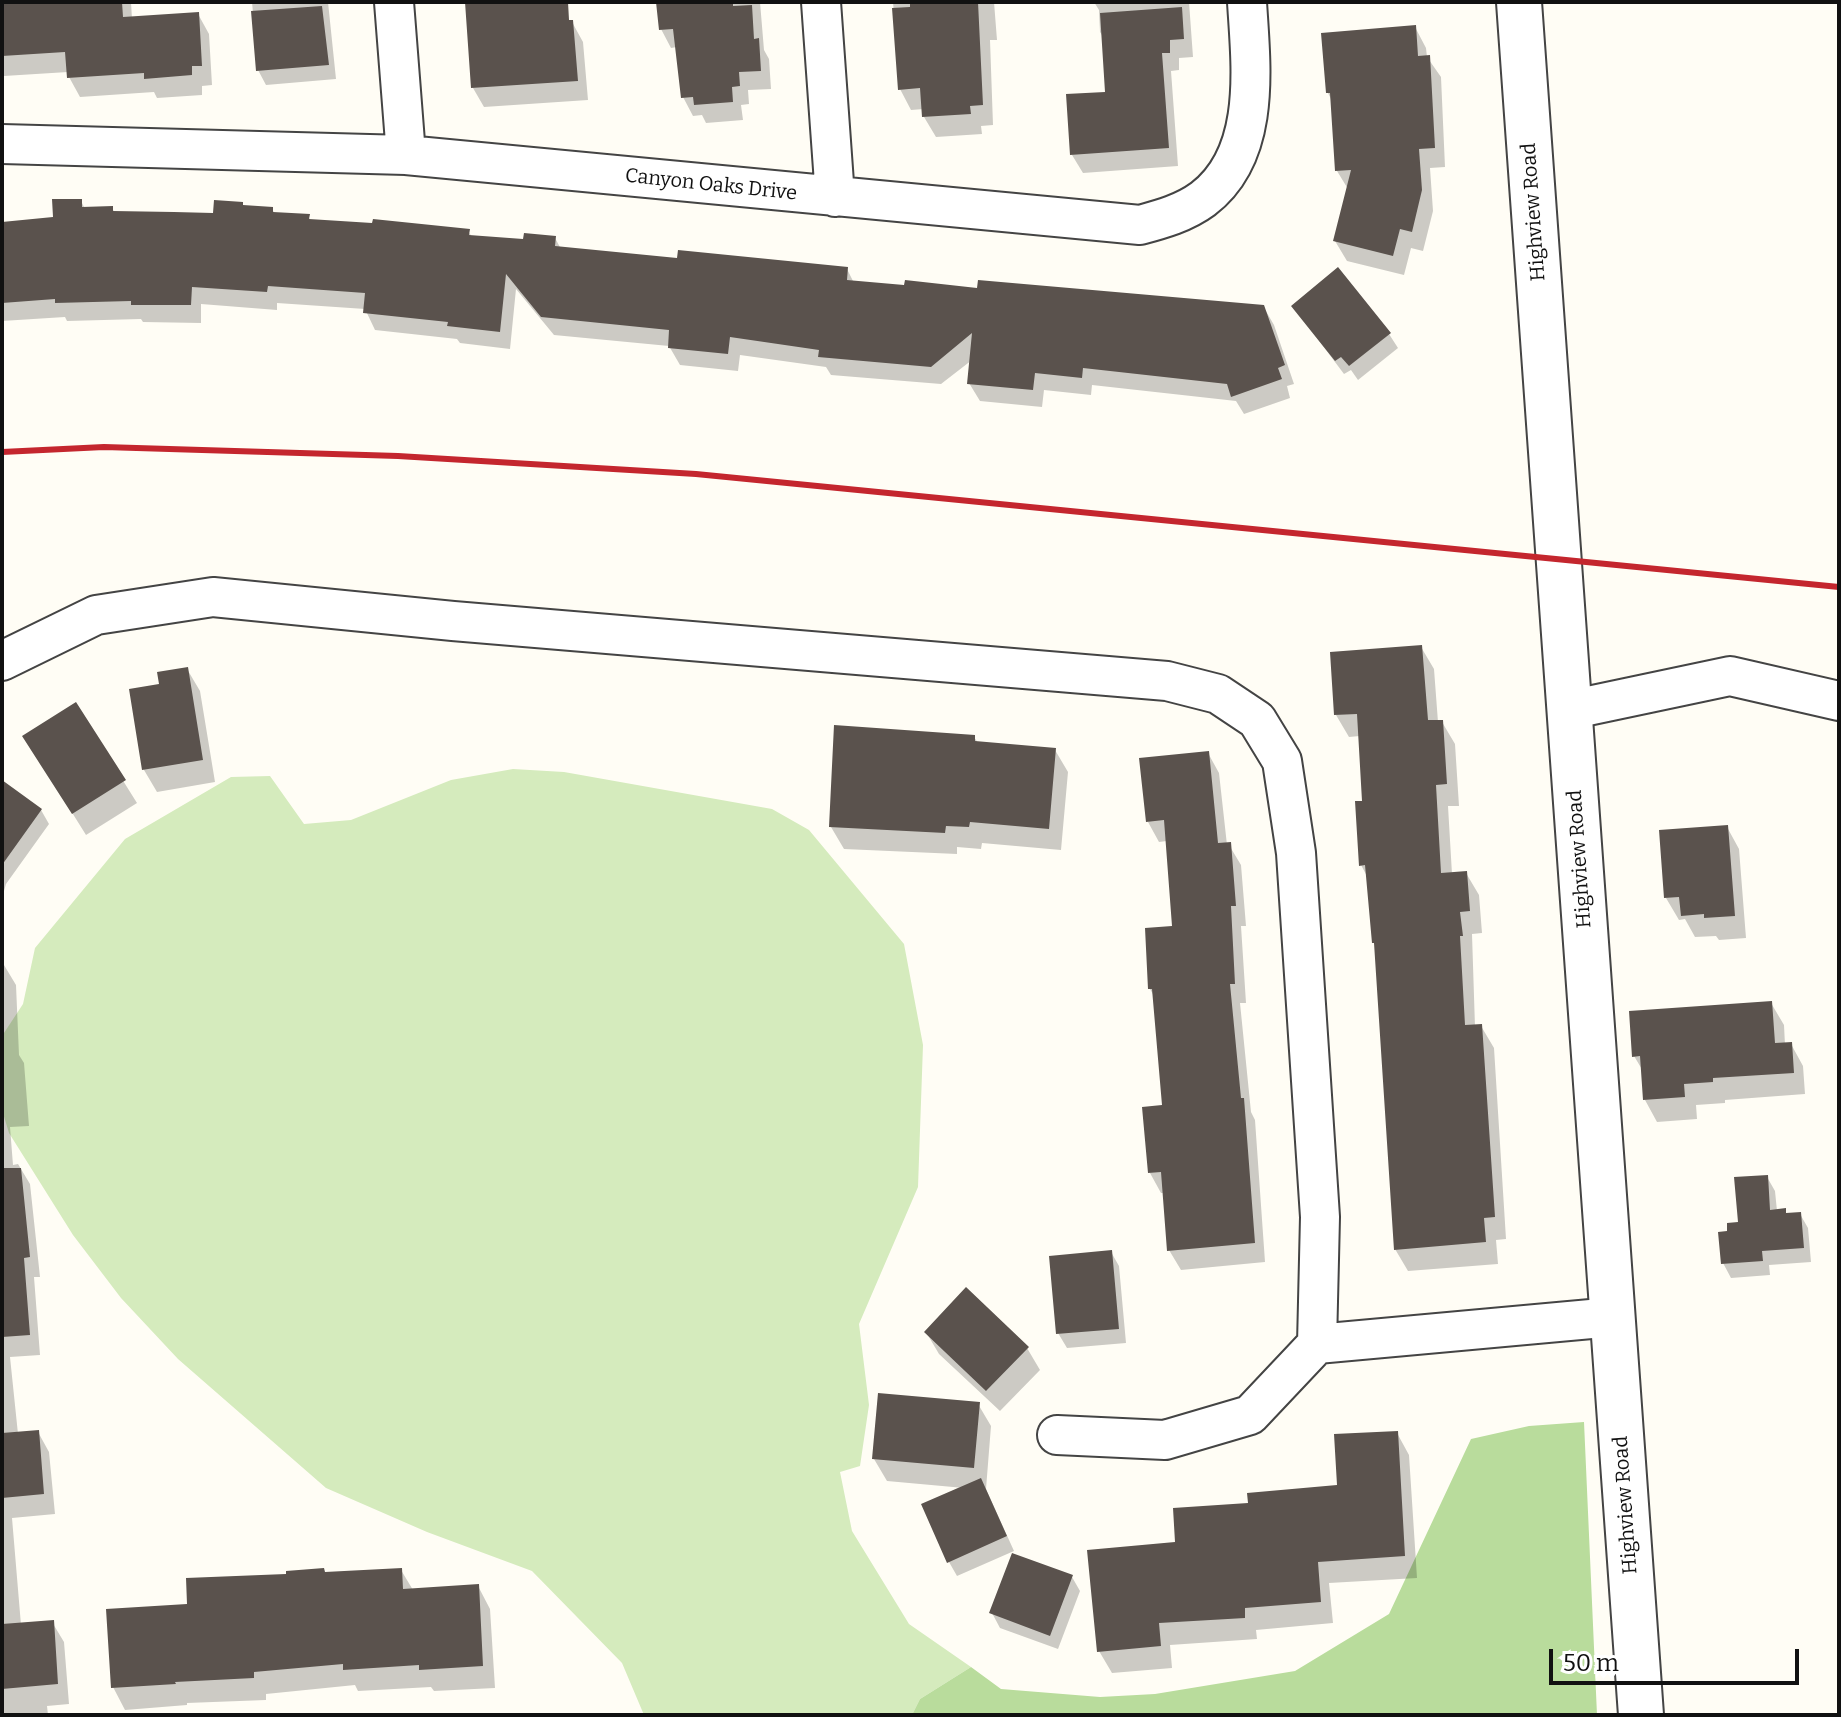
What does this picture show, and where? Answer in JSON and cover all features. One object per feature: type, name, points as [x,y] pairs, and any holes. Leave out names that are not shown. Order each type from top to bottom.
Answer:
[{"type":"street","points":[[394,2],[406,155]]},
{"type":"street","points":[[821,2],[835,197]]},
{"type":"street","name":"Canyon Oaks Drive","points":[[2,144],[406,155],[1140,225],[1178,214],[1204,198],[1225,176],[1249,114],[1252,70],[1247,2]]},
{"type":"street","name":"Highview Road","points":[[1519,2],[1641,1715]]},
{"type":"street","points":[[2,661],[96,615],[213,597],[453,621],[1167,681],[1218,694],[1257,720],[1282,761],[1297,869],[1320,1217],[1317,1344]]},
{"type":"street","points":[[1569,710],[1730,676],[1839,701]]},
{"type":"street","points":[[1057,1435],[1165,1440],[1250,1415],[1317,1344],[1613,1317]]},
{"type":"green space","points":[[513,769],[564,772],[772,809],[809,830],[904,944],[923,1045],[918,1187],[859,1324],[869,1405],[860,1466],[840,1472],[852,1531],[909,1624],[971,1667],[920,1699],[912,1715],[644,1715],[622,1663],[532,1571],[427,1532],[326,1488],[178,1359],[121,1298],[73,1235],[9,1133],[2,1110],[2,1036],[23,1004],[35,948],[125,839],[231,777],[270,776],[304,824],[351,820],[451,780]]},
{"type":"green space","points":[[1584,1422],[1597,1715],[912,1715],[920,1699],[971,1667],[1001,1689],[1100,1697],[1155,1694],[1295,1671],[1389,1614],[1471,1439],[1529,1426]]},
{"type":"building","points":[[2,2],[122,2],[123,17],[199,12],[202,66],[192,66],[192,75],[144,79],[144,73],[67,78],[65,52],[2,56]]},
{"type":"building","points":[[465,2],[568,2],[569,20],[573,20],[578,81],[471,88]]},
{"type":"building","points":[[656,2],[733,2],[733,6],[752,5],[754,39],[759,38],[761,71],[739,72],[740,86],[732,87],[733,102],[694,105],[693,97],[681,98],[673,29],[659,30]]},
{"type":"building","points":[[910,2],[978,2],[983,105],[970,106],[971,114],[922,117],[920,88],[898,90],[892,8],[910,7]]},
{"type":"building","points":[[322,6],[329,65],[256,71],[251,11]]},
{"type":"building","points":[[1182,7],[1184,39],[1170,40],[1170,53],[1162,53],[1169,148],[1070,155],[1066,94],[1105,92],[1100,13]]},
{"type":"building","points":[[1416,25],[1418,56],[1430,55],[1435,148],[1419,149],[1422,190],[1412,232],[1400,229],[1393,256],[1333,241],[1351,170],[1335,171],[1330,93],[1326,93],[1321,33]]},
{"type":"building","points":[[52,199],[82,199],[82,207],[113,206],[113,211],[213,213],[214,200],[243,202],[243,205],[273,207],[273,212],[310,214],[309,219],[372,223],[373,219],[470,229],[469,235],[523,239],[524,233],[556,236],[555,246],[677,258],[678,250],[848,267],[847,280],[904,285],[905,280],[977,288],[978,280],[1264,305],[1285,365],[1278,368],[1282,379],[1231,397],[1227,384],[1083,368],[1082,378],[1035,373],[1033,390],[967,384],[972,333],[931,367],[818,357],[819,350],[730,337],[728,354],[668,348],[669,330],[541,317],[506,274],[500,332],[447,326],[448,322],[363,313],[365,293],[268,286],[267,292],[192,287],[191,305],[131,305],[131,301],[55,303],[55,299],[2,303],[2,222],[53,217]]},
{"type":"building","points":[[1338,267],[1391,333],[1349,366],[1341,357],[1335,361],[1291,306]]},
{"type":"building","points":[[1422,645],[1428,720],[1443,720],[1447,784],[1436,785],[1441,873],[1467,871],[1470,911],[1460,912],[1465,1025],[1482,1024],[1495,1217],[1484,1218],[1486,1242],[1394,1250],[1374,943],[1365,865],[1359,866],[1355,801],[1362,801],[1357,714],[1334,715],[1330,652]]},
{"type":"building","points":[[188,667],[203,760],[142,770],[129,689],[159,684],[157,672]]},
{"type":"building","points":[[76,702],[126,780],[72,814],[22,736]]},
{"type":"building","points":[[834,725],[975,735],[975,741],[1056,748],[1049,829],[970,822],[969,827],[946,826],[945,833],[829,827]]},
{"type":"building","points":[[1209,751],[1218,843],[1231,842],[1236,906],[1231,906],[1235,984],[1230,984],[1241,1098],[1244,1098],[1255,1243],[1167,1251],[1161,1172],[1148,1173],[1142,1107],[1162,1105],[1152,989],[1148,989],[1145,928],[1172,926],[1164,820],[1146,822],[1139,758]]},
{"type":"building","points":[[2,780],[42,809],[2,865]]},
{"type":"building","points":[[1728,825],[1735,916],[1681,916],[1679,897],[1664,898],[1659,830]]},
{"type":"building","points":[[1772,1001],[1775,1043],[1792,1042],[1794,1073],[1713,1078],[1713,1082],[1684,1084],[1685,1097],[1643,1100],[1640,1056],[1632,1057],[1629,1011]]},
{"type":"building","points":[[2,1168],[21,1168],[30,1257],[24,1258],[30,1335],[2,1337]]},
{"type":"building","points":[[1768,1175],[1770,1210],[1786,1208],[1786,1213],[1801,1212],[1804,1248],[1762,1251],[1763,1261],[1721,1264],[1718,1232],[1727,1231],[1727,1223],[1738,1222],[1734,1177]]},
{"type":"building","points":[[1112,1250],[1119,1329],[1056,1334],[1049,1256]]},
{"type":"building","points":[[966,1287],[1029,1347],[986,1391],[924,1332]]},
{"type":"building","points":[[878,1393],[980,1402],[974,1468],[872,1459]]},
{"type":"building","points":[[39,1430],[44,1494],[2,1498],[2,1433]]},
{"type":"building","points":[[1398,1431],[1405,1556],[1318,1562],[1321,1602],[1245,1608],[1245,1618],[1159,1623],[1161,1646],[1097,1652],[1087,1550],[1175,1542],[1173,1508],[1248,1503],[1247,1493],[1337,1485],[1334,1434]]},
{"type":"building","points":[[981,1478],[1007,1536],[947,1563],[921,1504]]},
{"type":"building","points":[[1012,1553],[1073,1575],[1050,1636],[989,1613]]},
{"type":"building","points":[[324,1568],[325,1572],[402,1568],[403,1589],[479,1584],[483,1666],[419,1670],[419,1665],[343,1670],[343,1664],[254,1672],[254,1678],[111,1688],[106,1609],[187,1604],[186,1578],[286,1574],[286,1571]]},
{"type":"building","points":[[54,1620],[58,1684],[2,1689],[2,1624]]},
{"type":"railway","points":[[2,452],[104,447],[398,456],[696,474],[1839,587]]}]
